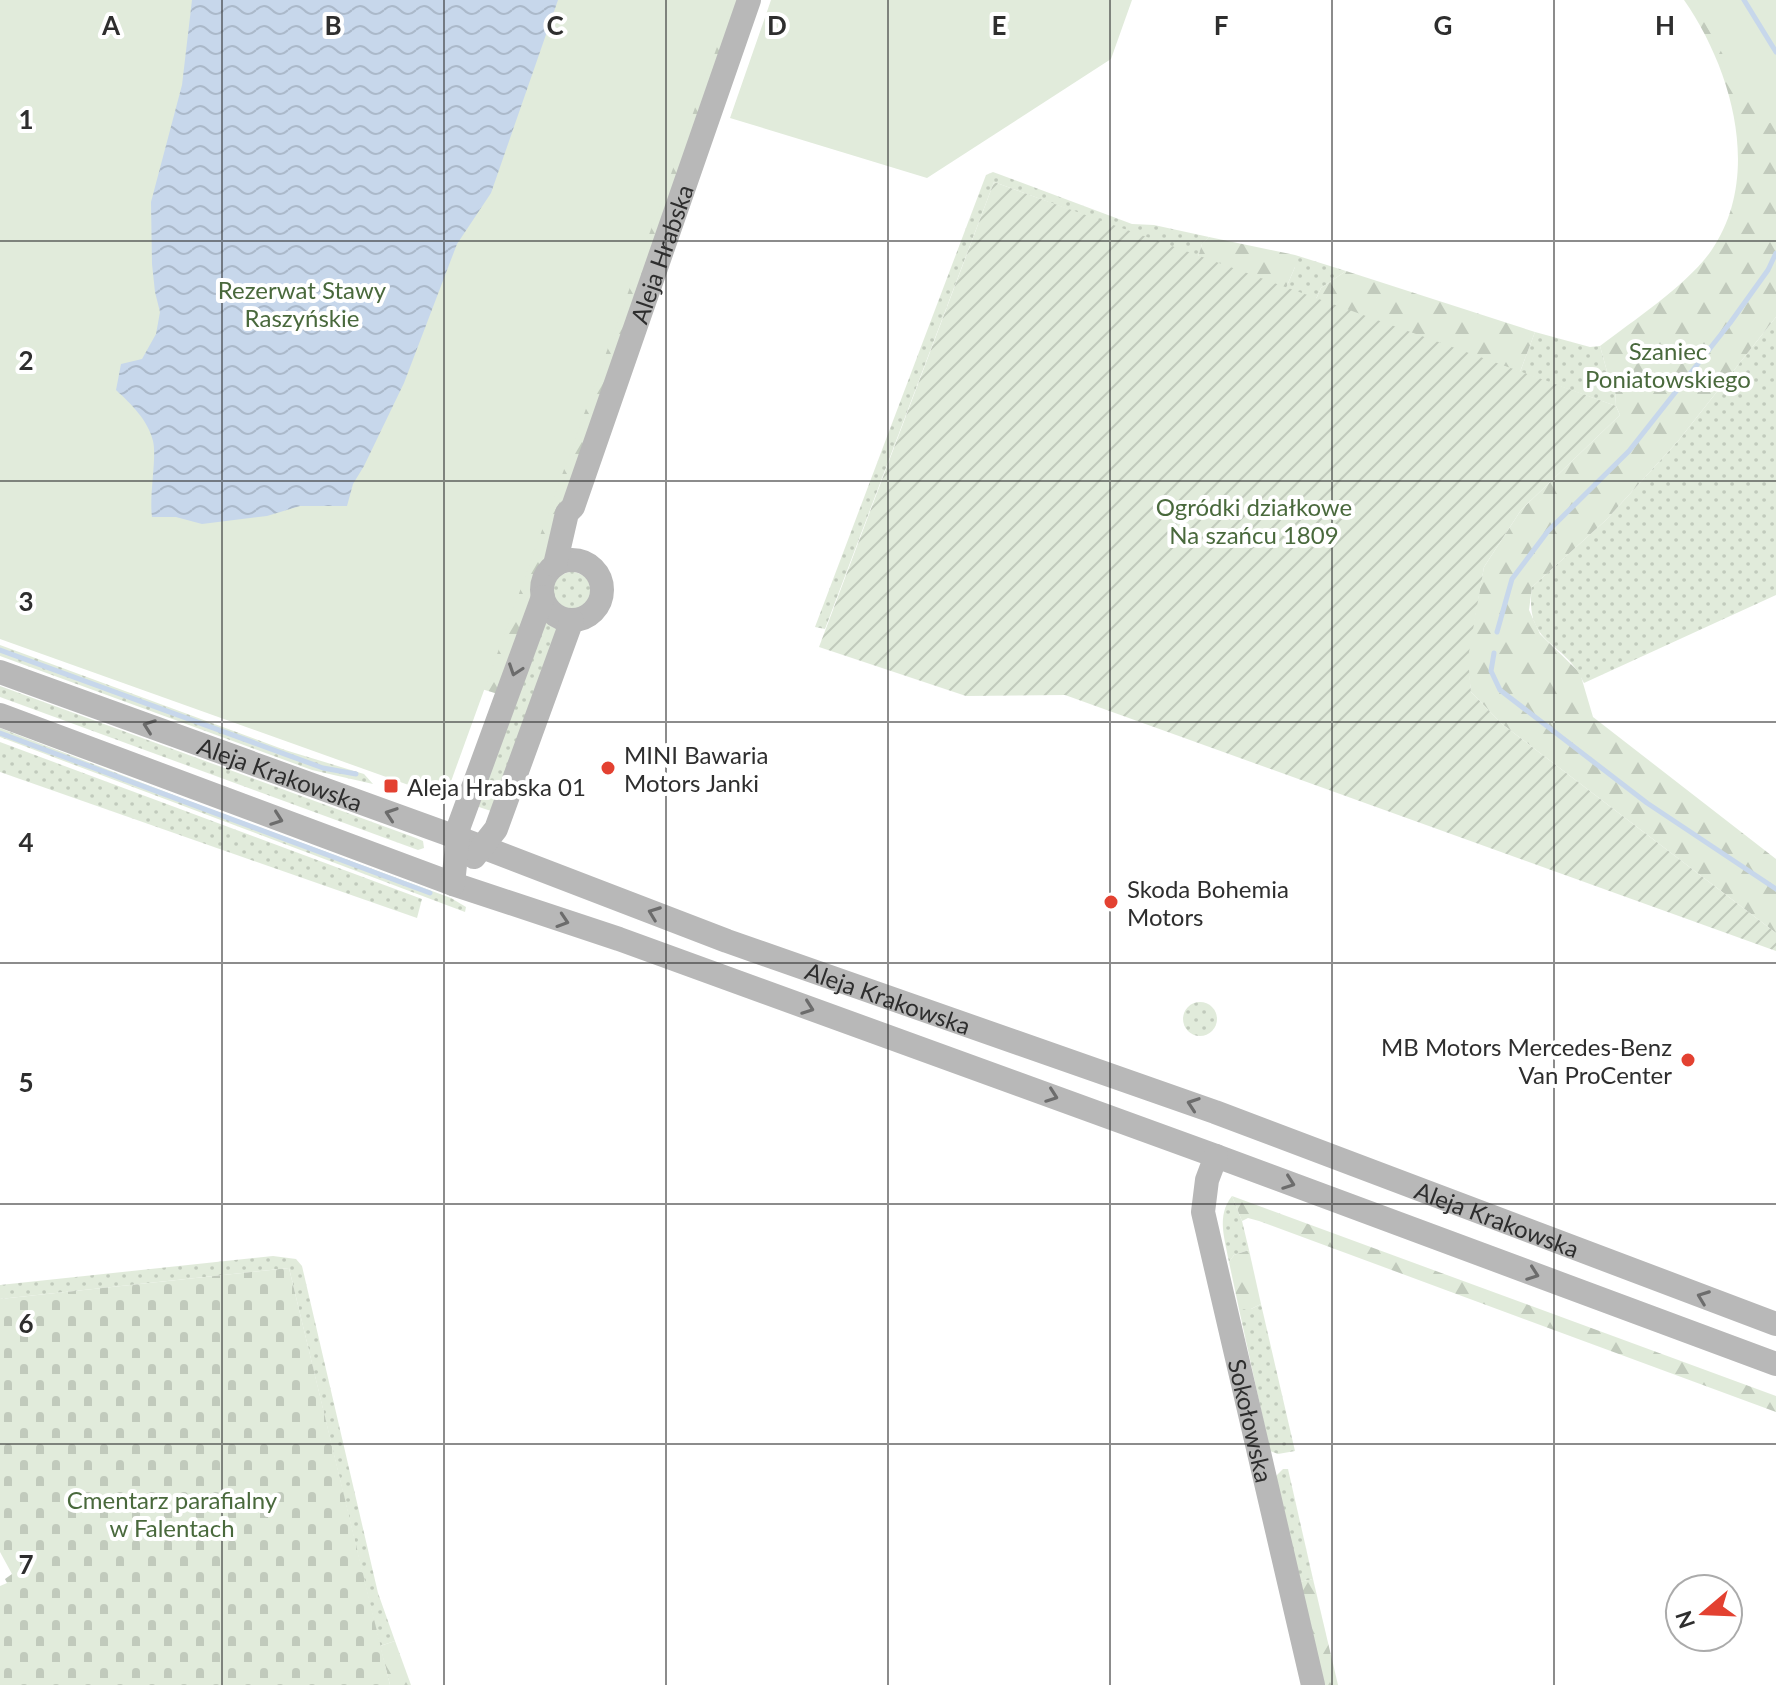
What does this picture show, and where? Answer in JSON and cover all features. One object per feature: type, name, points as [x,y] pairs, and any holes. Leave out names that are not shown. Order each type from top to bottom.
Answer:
[{"type":"main road","name":"Aleja Hrabska","points":[[585,562],[576,538],[573,507],[749,0]]},
{"type":"main road","name":"Aleja Hrabska","points":[[555,565],[564,521],[573,507]]},
{"type":"main road","points":[[453,884],[456,837],[543,597],[544,577],[555,565],[570,559],[585,562],[600,577],[601,600],[592,613],[572,620],[555,614],[543,597]]},
{"type":"main road","points":[[453,884],[496,829],[572,620]]},
{"type":"main road","name":"Aleja Krakowska","points":[[0,672],[456,837],[727,941],[1215,1112],[1776,1324]]},
{"type":"main road","name":"Aleja Krakowska","points":[[0,715],[453,884],[619,939],[1776,1364]]},
{"type":"main road","points":[[489,896],[499,872],[508,868],[531,867]]},
{"type":"main road","name":"Sokołowska","points":[[1216,1156],[1207,1180],[1203,1212],[1313,1685]]},
{"type":"green space","name":"Rezerwat Stawy Raszyńskie","points":[[0,0],[734,0],[445,798],[0,639]]},
{"type":"green space","points":[[712,0],[740,0],[498,694],[475,687]]},
{"type":"green space","points":[[771,0],[1132,0],[1111,59],[927,178],[730,118]]},
{"type":"green space","name":"Szaniec Poniatowskiego","points":[[1684,0],[1776,0],[1776,317],[1678,441],[1606,520],[1532,587],[1529,610],[1540,634],[1580,673],[1593,717],[1776,859],[1776,933],[1502,724],[1471,692],[1467,658],[1484,567],[1521,510],[1620,415],[1615,387],[1608,375],[1600,346],[1688,277],[1711,251],[1727,222],[1735,190],[1738,157],[1735,123],[1716,58]]},
{"type":"green space","points":[[1692,0],[1776,0],[1776,121],[1757,127],[1756,113]]},
{"type":"green space","points":[[993,172],[1132,224],[1154,225],[1209,237],[1202,244],[1198,257],[994,182],[825,629],[815,627],[986,175]]},
{"type":"green space","name":"Ogródki działkowe Na szańcu 1809","points":[[994,182],[1616,406],[1620,415],[1521,510],[1484,567],[1468,658],[1471,692],[1502,724],[1776,933],[1776,951],[1065,695],[966,696],[819,647]]},
{"type":"green space","points":[[1209,237],[1295,255],[1295,267],[1286,288],[1198,257],[1202,244]]},
{"type":"green space","points":[[1295,255],[1346,271],[1321,288],[1316,299],[1286,288],[1295,267]]},
{"type":"green space","points":[[1346,271],[1535,332],[1520,372],[1316,299],[1321,288]]},
{"type":"green space","points":[[1776,317],[1776,595],[1584,683],[1576,669],[1540,632],[1534,621],[1532,587],[1606,520],[1678,441]]},
{"type":"green space","points":[[1535,332],[1590,347],[1600,346],[1608,375],[1615,387],[1616,406],[1520,372]]},
{"type":"green space","points":[[572,572],[586,577],[591,591],[586,605],[572,610],[558,605],[553,591],[558,577]]},
{"type":"green space","points":[[545,612],[562,625],[494,812],[476,806]]},
{"type":"green space","points":[[0,645],[285,750],[364,774],[373,784],[312,770],[0,656]]},
{"type":"green space","points":[[0,686],[416,838],[423,841],[424,848],[418,850],[0,697]]},
{"type":"green space","points":[[0,728],[451,898],[466,907],[465,912],[0,737]]},
{"type":"green space","points":[[0,742],[422,899],[417,918],[0,772]]},
{"type":"green space","points":[[1200,1002],[1212,1007],[1217,1019],[1212,1031],[1200,1036],[1188,1031],[1183,1019],[1188,1007]]},
{"type":"green space","points":[[1232,1196],[1249,1250],[1234,1255],[1229,1262],[1223,1220]]},
{"type":"green space","points":[[1232,1196],[1776,1396],[1776,1412],[1259,1221],[1248,1218],[1242,1221]]},
{"type":"green space","points":[[1249,1250],[1261,1304],[1251,1309],[1239,1309],[1229,1262],[1234,1255]]},
{"type":"green space","points":[[273,1256],[296,1259],[302,1266],[378,1593],[395,1641],[380,1646],[289,1268],[0,1299],[0,1285]]},
{"type":"green space","name":"Cmentarz parafialny w Falentach","points":[[289,1268],[390,1685],[0,1685],[0,1586],[7,1583],[5,1579],[12,1574],[0,1552],[0,1299]]},
{"type":"green space","points":[[1261,1304],[1295,1451],[1278,1454],[1270,1451],[1239,1309],[1251,1309]]},
{"type":"green space","points":[[1283,1469],[1288,1469],[1313,1579],[1299,1582],[1276,1476]]},
{"type":"green space","points":[[1313,1579],[1338,1685],[1323,1685],[1299,1582]]},
{"type":"green space","points":[[395,1641],[411,1685],[390,1685],[380,1646]]},
{"type":"water","points":[[192,0],[558,0],[491,193],[457,244],[404,383],[353,484],[347,506],[300,506],[267,516],[202,524],[176,517],[152,517],[154,457],[151,433],[143,419],[116,390],[121,364],[142,359],[156,334],[160,312],[152,264],[151,202],[182,85]]},
{"type":"waterway","points":[[1744,0],[1776,52]]},
{"type":"waterway","points":[[1497,632],[1512,579],[1548,531],[1629,451],[1730,323],[1768,270],[1776,253]]},
{"type":"waterway","points":[[0,650],[323,768],[356,774]]},
{"type":"waterway","points":[[1494,653],[1491,671],[1500,690],[1647,803],[1776,889]]},
{"type":"waterway","points":[[0,733],[430,893]]},
{"type":"place","name":"MINI Bawaria Motors Janki","points":[[608,768]]},
{"type":"place","name":"Aleja Hrabska 01","points":[[391,786]]},
{"type":"place","name":"Skoda Bohemia Motors","points":[[1111,902]]},
{"type":"place","name":"MB Motors Mercedes-Benz Van ProCenter","points":[[1688,1060]]}]
